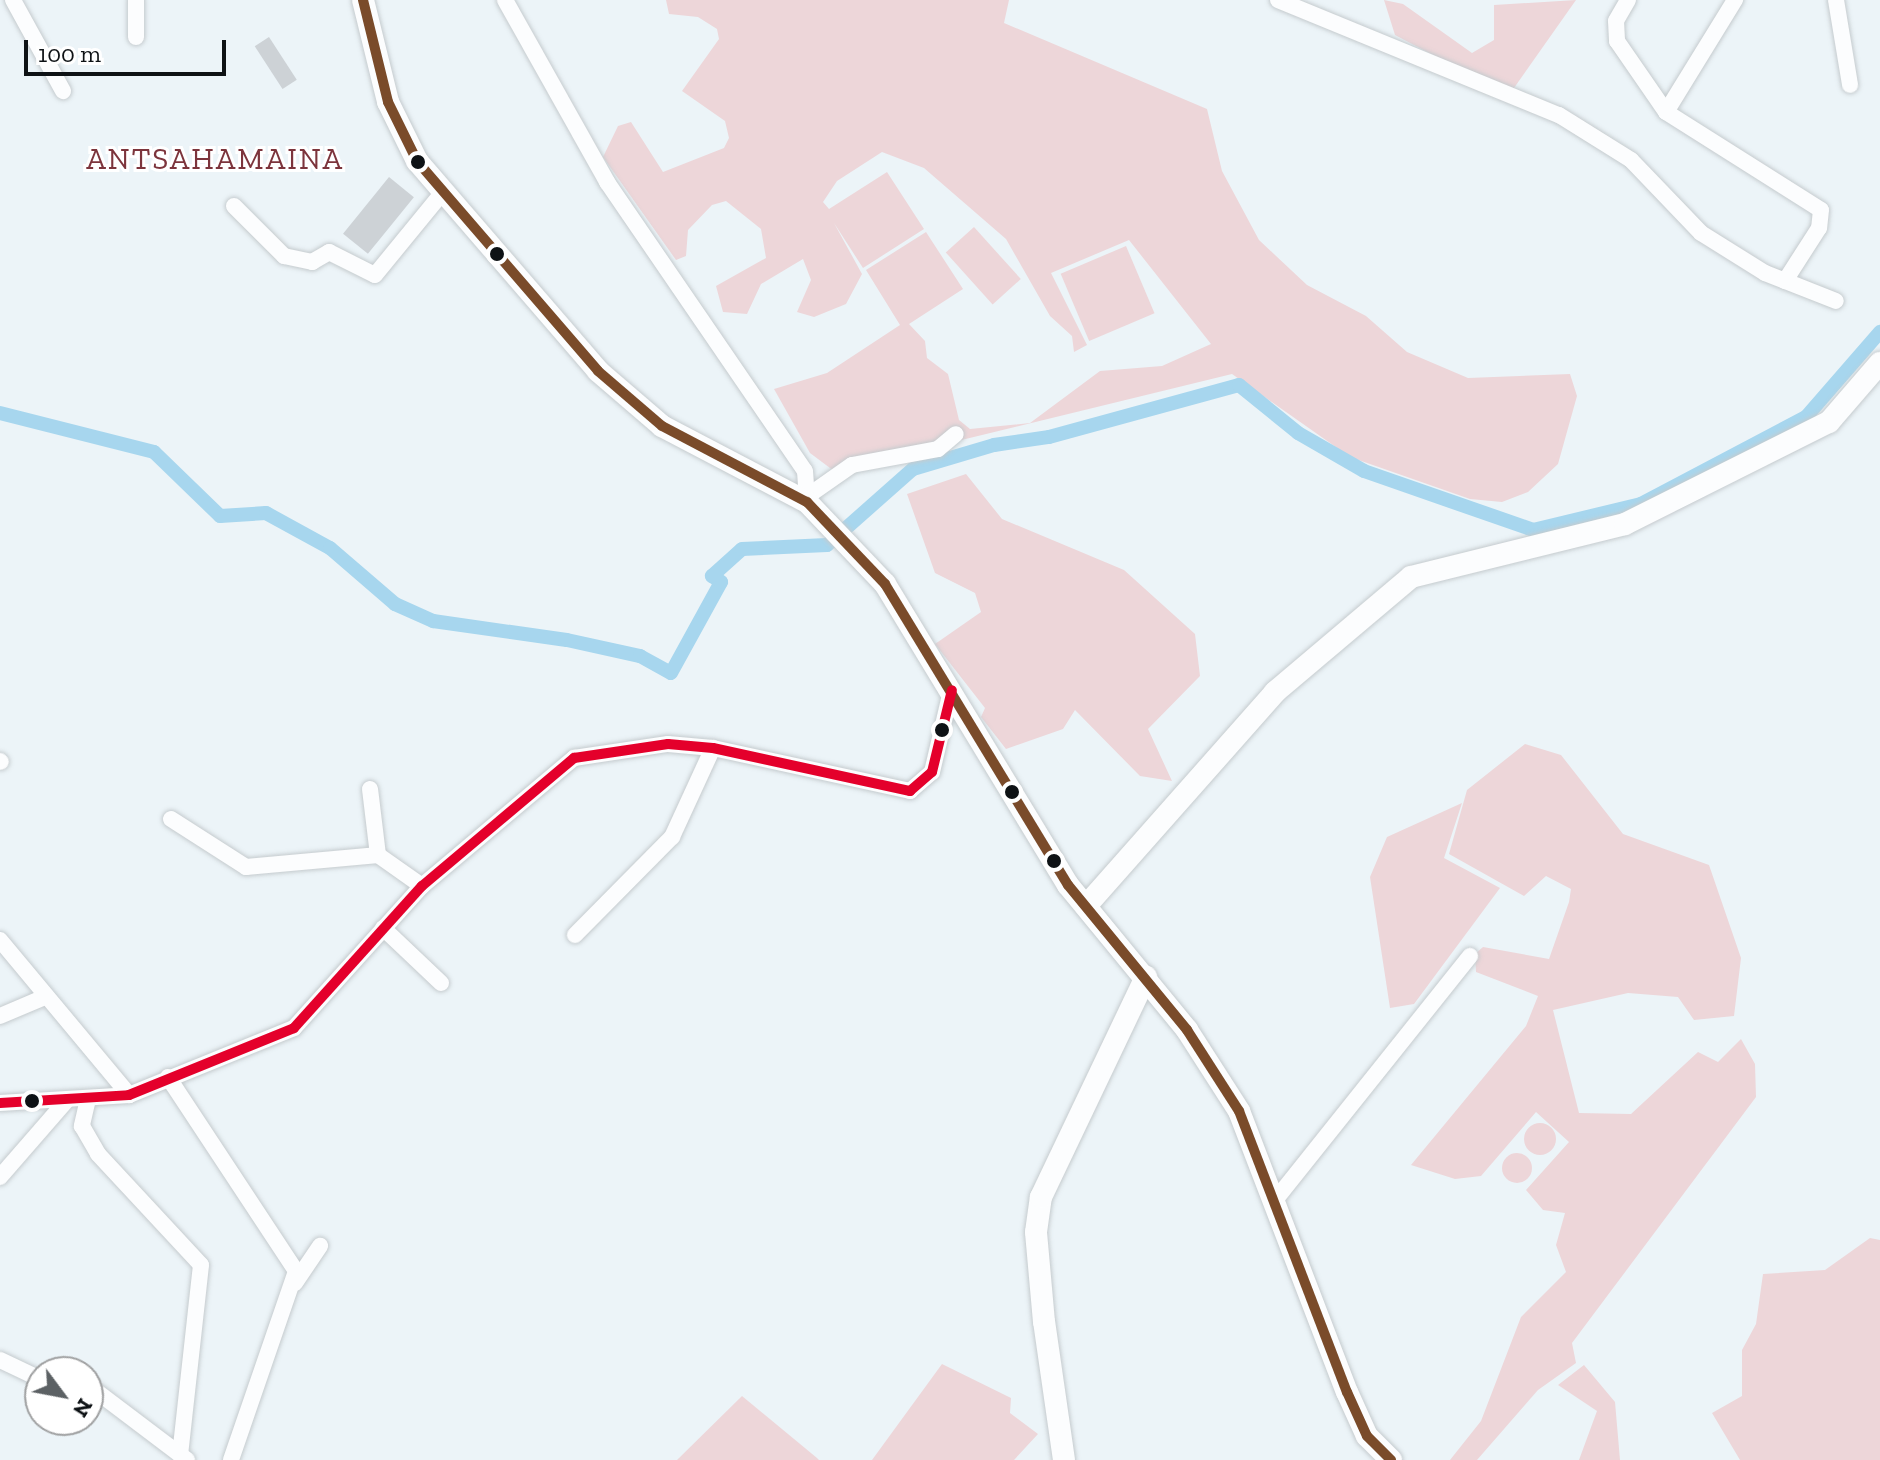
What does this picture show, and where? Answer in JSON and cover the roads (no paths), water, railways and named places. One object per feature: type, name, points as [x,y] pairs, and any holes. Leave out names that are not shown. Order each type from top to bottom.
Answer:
[{"type":"main road","points":[[363,0],[388,102],[442,193],[629,403],[810,498],[842,533],[952,690],[1086,906],[1146,977],[1239,1111],[1276,1199],[1347,1392],[1367,1436],[1391,1460]]},
{"type":"main road","points":[[1086,906],[1275,692],[1411,577],[1625,524],[1829,422],[1880,363]]},
{"type":"main road","points":[[1064,1460],[1042,1307],[1036,1232],[1041,1197],[1146,977]]},
{"type":"street","points":[[13,0],[63,91]]},
{"type":"street","points":[[136,0],[136,37]]},
{"type":"street","points":[[505,0],[570,123],[805,471],[810,498],[852,465],[938,449],[956,434]]},
{"type":"street","points":[[1278,0],[1559,115],[1631,160],[1701,233],[1785,281],[1836,301]]},
{"type":"street","points":[[1628,0],[1616,21],[1617,41],[1666,112],[1821,210],[1819,228],[1785,281]]},
{"type":"street","points":[[1666,112],[1735,0]]},
{"type":"street","points":[[1836,0],[1850,85]]},
{"type":"street","points":[[234,206],[284,256],[312,262],[329,252],[375,275],[442,193]]},
{"type":"street","points":[[0,1103],[129,1095],[294,1028],[422,886],[574,758],[656,745],[713,748],[910,791],[932,772],[952,690]]},
{"type":"street","points":[[575,935],[672,837],[713,748]]},
{"type":"street","points":[[370,789],[378,855]]},
{"type":"street","points":[[171,819],[246,867],[378,855],[422,886]]},
{"type":"street","points":[[383,928],[441,983]]},
{"type":"street","points":[[0,940],[129,1095]]},
{"type":"street","points":[[1276,1199],[1470,956]]},
{"type":"street","points":[[0,1016],[45,997]]},
{"type":"street","points":[[168,1077],[294,1264],[295,1283]]},
{"type":"street","points":[[88,1099],[82,1126],[98,1154],[201,1265],[184,1457]]},
{"type":"street","points":[[0,1177],[66,1101]]},
{"type":"street","points":[[231,1460],[275,1318],[320,1246]]},
{"type":"street","points":[[0,1360],[24,1371]]},
{"type":"street","points":[[104,1397],[184,1457]]},
{"type":"waterway","points":[[0,413],[154,452],[220,516],[266,513],[330,548],[395,604],[433,621],[567,640],[640,656],[671,673],[721,582],[712,576],[742,549],[827,545],[913,469],[994,445],[1049,437],[1239,385],[1298,433],[1364,471],[1533,530],[1641,504],[1806,417],[1880,332]]},
{"type":"district","name":"ANTSAHAMAINA","points":[[215,159]]}]
